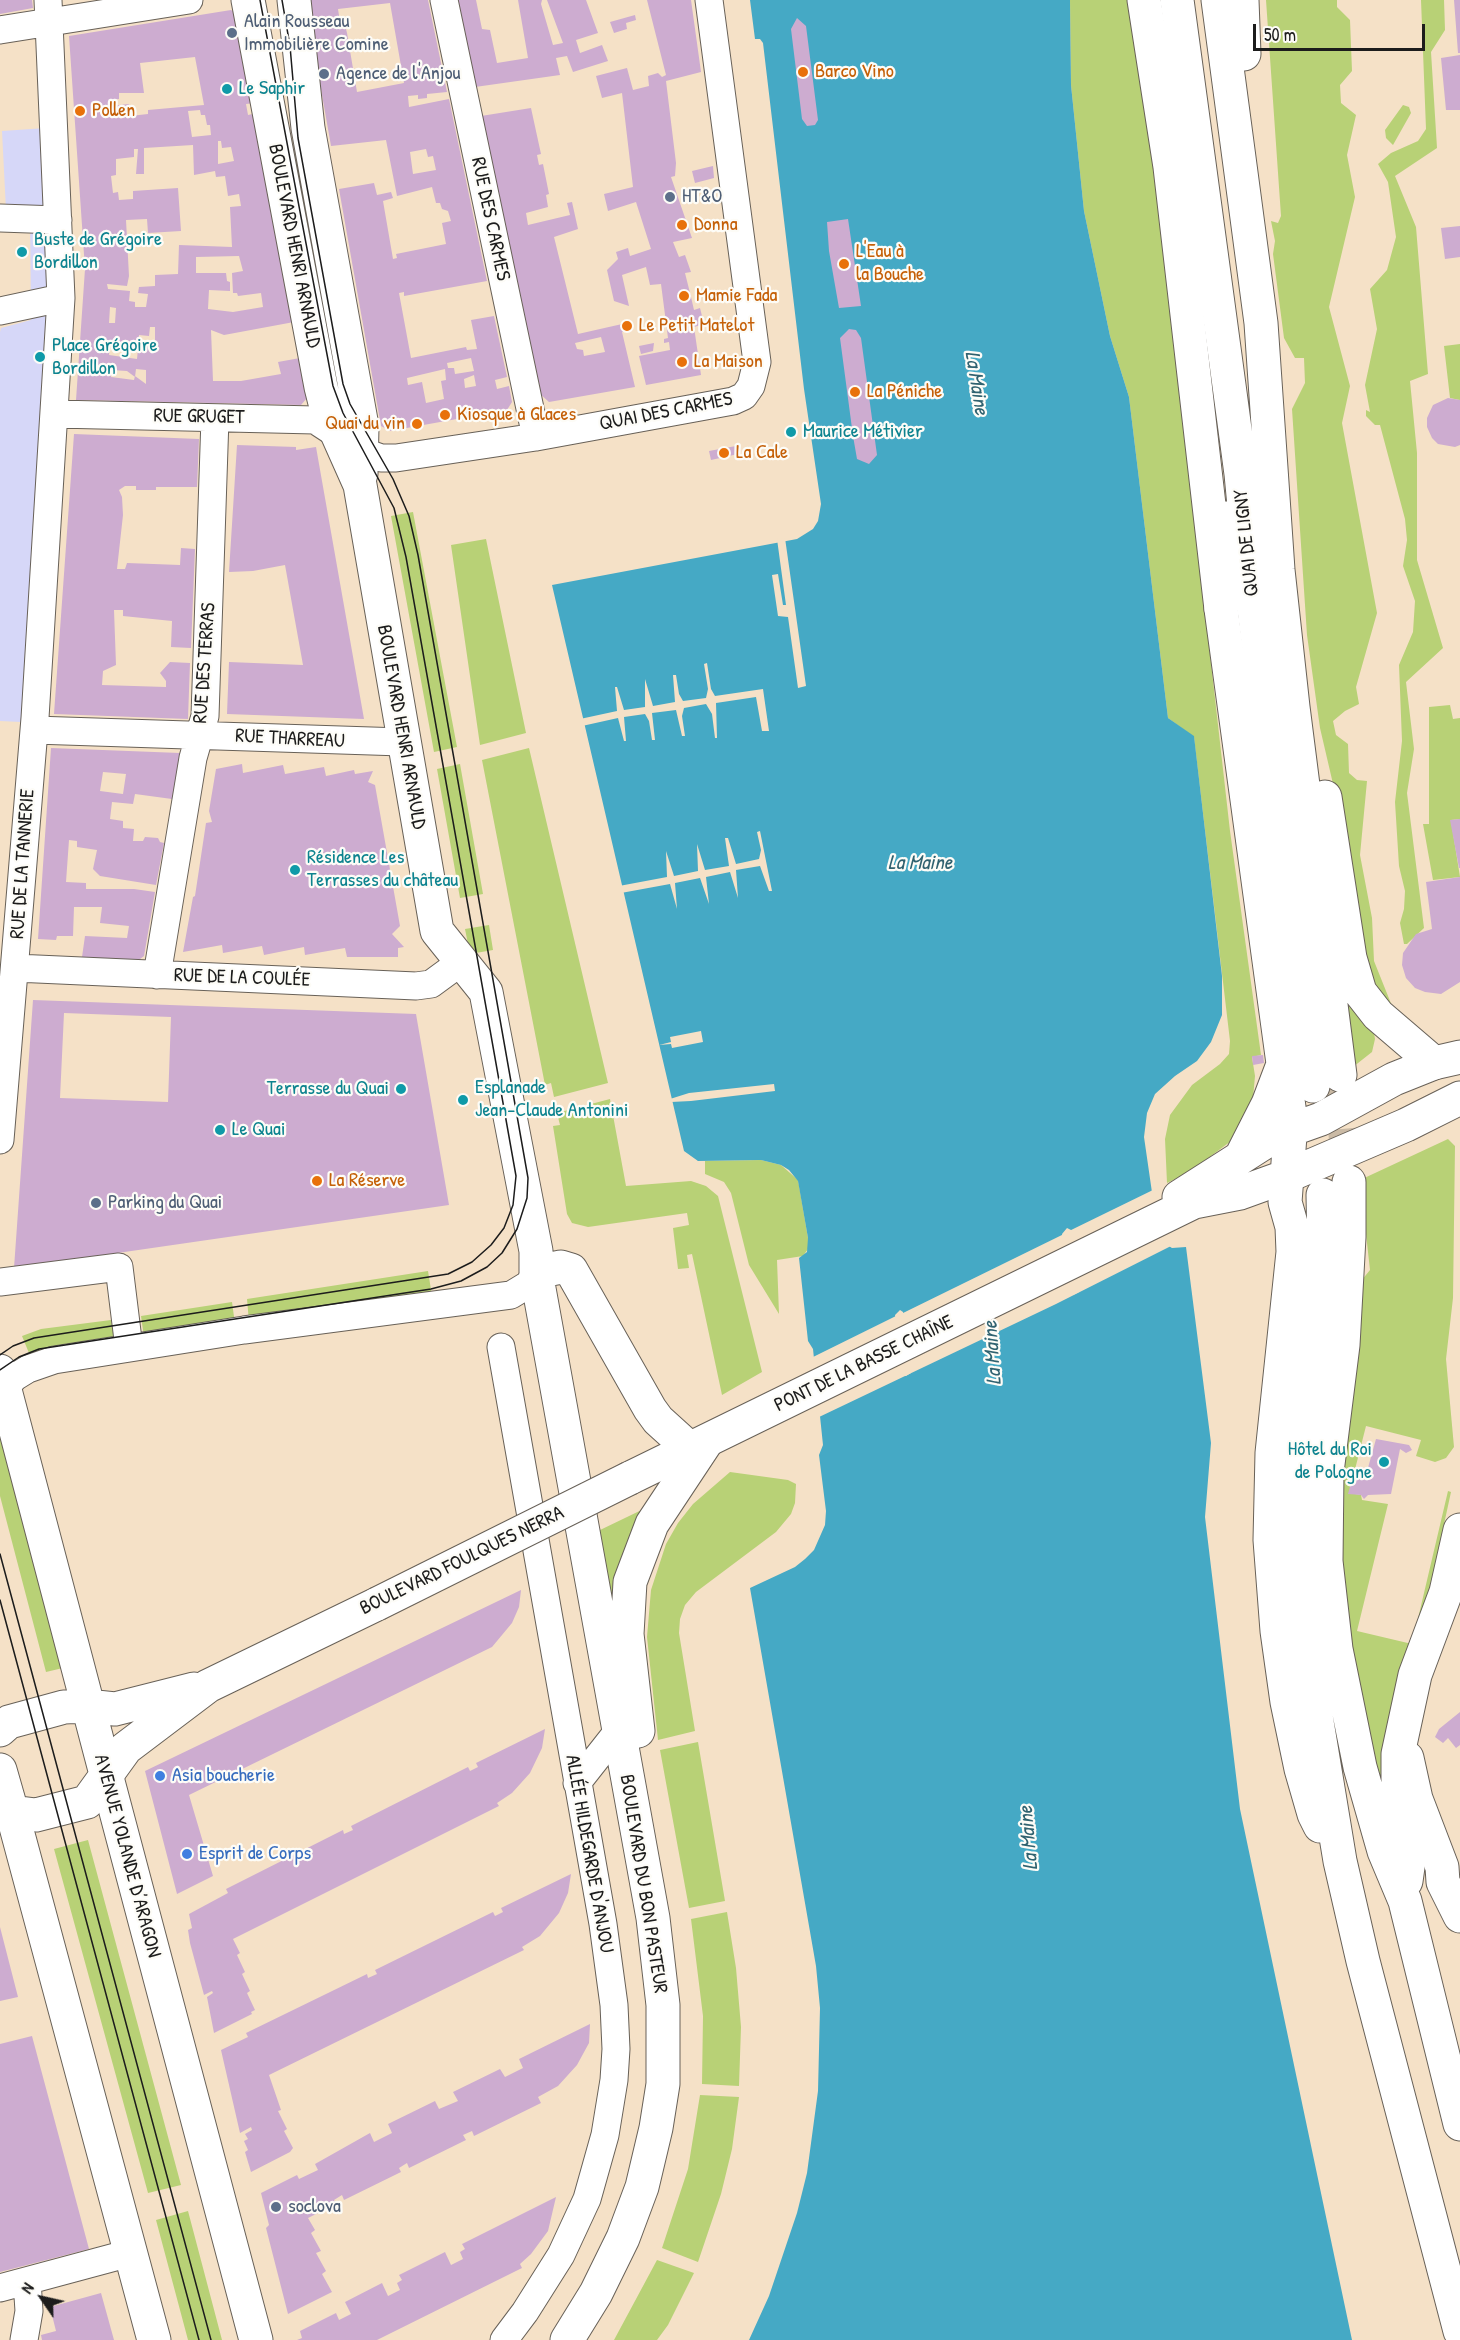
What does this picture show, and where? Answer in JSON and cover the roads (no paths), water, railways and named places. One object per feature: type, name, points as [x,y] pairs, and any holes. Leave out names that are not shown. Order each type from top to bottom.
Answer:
[{"type":"main road","name":"BOULEVARD HENRI ARNAULD","points":[[248,0],[327,411],[364,448]]},
{"type":"main road","name":"BOULEVARD HENRI ARNAULD","points":[[294,0],[308,128],[360,412],[364,448],[360,485],[402,742],[437,932],[486,992],[536,1251],[536,1272]]},
{"type":"main road","points":[[1144,0],[1186,288],[1221,609],[1283,1064],[1263,1139],[1292,1227],[1293,1252],[1272,1453],[1270,1540],[1277,1631],[1301,1769],[1314,1814],[1340,1862]]},
{"type":"main road","name":"QUAI DE LIGNY","points":[[1177,0],[1241,474],[1254,613],[1326,1080],[1293,707],[1278,570],[1261,323],[1218,0]]},
{"type":"main road","points":[[1242,0],[1248,120],[1245,200]]},
{"type":"main road","points":[[1221,609],[1227,556],[1226,512],[1241,474]]},
{"type":"main road","points":[[1275,505],[1293,539],[1296,597],[1309,708],[1353,968],[1360,993],[1369,1004],[1447,1060],[1460,1086]]},
{"type":"main road","points":[[1406,1125],[1460,1042]]},
{"type":"main road","name":"PONT DE LA BASSE CHAÎNE","points":[[1140,1228],[1186,1191],[1263,1139],[1321,1119],[1394,1079],[1447,1060]]},
{"type":"main road","name":"PONT DE LA BASSE CHAÎNE","points":[[705,1442],[1194,1202],[1240,1193],[1278,1180],[1406,1125],[1460,1098]]},
{"type":"main road","points":[[1460,2124],[1405,1901],[1384,1851],[1360,1767],[1336,1649],[1326,1561],[1327,1472],[1343,1345],[1349,1238],[1336,1189],[1324,1247],[1299,1468],[1296,1558],[1303,1636],[1340,1862],[1363,1961],[1460,2331]]},
{"type":"main road","points":[[536,1272],[561,1267],[571,1270],[658,1420],[705,1442],[652,1524],[642,1543],[630,1581],[627,1634],[640,1753],[637,1765],[627,1781]]},
{"type":"main road","name":"BOULEVARD DU BON PASTEUR","points":[[536,1272],[653,1918],[663,2005],[663,2084],[649,2165],[613,2263],[567,2340]]},
{"type":"main road","name":"AVENUE YOLANDE D’ARAGON","points":[[6,1378],[87,1706],[256,2340]]},
{"type":"main road","name":"BOULEVARD FOULQUES NERRA","points":[[12,1812],[36,1815],[87,1802],[126,1748],[208,1686],[705,1442]]},
{"type":"main road","points":[[1405,1901],[1407,1867],[1398,1787],[1398,1754],[1415,1675],[1446,1592],[1460,1530]]},
{"type":"main road","name":"BOULEVARD FOULQUES NERRA","points":[[0,1730],[9,1722],[64,1707],[87,1706],[115,1709],[208,1686]]},
{"type":"main road","points":[[1405,1721],[1406,1748],[1412,1784],[1441,1864],[1443,1882],[1460,1916]]},
{"type":"main road","points":[[0,1770],[154,2340]]},
{"type":"street","points":[[0,30],[49,12],[189,0]]},
{"type":"street","name":"RUE DES CARMES","points":[[444,0],[537,437]]},
{"type":"street","name":"QUAI DES CARMES","points":[[364,448],[537,437],[733,401],[744,396],[751,386],[757,362],[709,0]]},
{"type":"street","points":[[34,730],[56,414],[61,298],[49,12]]},
{"type":"street","points":[[0,218],[57,220]]},
{"type":"street","points":[[0,310],[61,298]]},
{"type":"street","name":"RUE GRUGET","points":[[56,414],[315,420],[364,448]]},
{"type":"street","name":"RUE DES TERRAS","points":[[157,975],[191,769],[205,716],[215,418]]},
{"type":"street","name":"RUE THARREAU","points":[[34,730],[200,734],[375,744],[402,742]]},
{"type":"street","name":"RUE DE LA TANNERIE","points":[[0,1140],[34,730]]},
{"type":"street","name":"RUE DE LA COULÉE","points":[[15,968],[416,986],[431,984],[461,962]]},
{"type":"street","points":[[0,1282],[119,1268],[129,1348]]},
{"type":"street","points":[[6,1378],[54,1360],[244,1330],[511,1295],[529,1284],[536,1272]]},
{"type":"street","name":"ALLÉE HILDEGARDE D'ANJOU","points":[[501,1347],[603,1924],[613,1997],[614,2080],[605,2135],[579,2219],[543,2285],[504,2340]]},
{"type":"street","name":"BOULEVARD DU BON PASTEUR","points":[[577,1783],[618,1731]]},
{"type":"street","points":[[0,2288],[130,2253]]},
{"type":"street","points":[[24,2340],[29,2311],[27,2280]]},
{"type":"water","name":"La Maine","points":[[750,0],[1070,0],[1071,85],[1084,211],[1110,336],[1129,397],[1168,718],[1194,736],[1222,976],[1222,1015],[1211,1042],[1197,1061],[1155,1094],[1147,1113],[1144,1137],[1158,1234],[1161,1241],[1172,1248],[1186,1247],[1211,1443],[1205,1517],[1240,1809],[1352,2340],[749,2340],[769,2296],[797,2213],[807,2173],[818,2091],[820,2008],[816,1966],[750,1588],[795,1567],[805,1559],[814,1550],[825,1525],[826,1511],[819,1455],[823,1445],[813,1349],[808,1341],[799,1258],[807,1252],[808,1238],[798,1181],[789,1170],[781,1165],[761,1160],[698,1161],[684,1151],[552,585],[797,539],[813,529],[818,521],[821,504],[804,389],[763,43],[760,39],[755,39]],"holes":[[[1067,1228],[1071,1230],[1079,1292],[1073,1295],[1070,1294],[1062,1234]],[[900,1310],[903,1312],[911,1373],[906,1376],[903,1376],[895,1315]]]},
{"type":"tunnel","points":[[1340,1080],[1349,1178]]},
{"type":"tram line","points":[[0,1355],[13,1346],[34,1338],[448,1274],[472,1262],[491,1245],[504,1228],[513,1205],[516,1176],[406,557],[394,508],[343,413],[333,386],[260,0]]},
{"type":"tram line","points":[[0,1370],[19,1357],[39,1349],[431,1289],[461,1281],[487,1267],[502,1253],[517,1229],[527,1198],[528,1178],[418,555],[409,516],[393,479],[350,404],[343,384],[298,138],[290,46],[282,0]]},
{"type":"tram line","points":[[0,1554],[211,2340]]},
{"type":"tram line","points":[[0,1600],[199,2340]]},
{"type":"place","name":"Alain Rousseau Immobilière Comine","points":[[232,33]]},
{"type":"place","name":"Barco Vino","points":[[803,72]]},
{"type":"place","name":"Agence de l'Anjou","points":[[324,74]]},
{"type":"place","name":"Le Saphir","points":[[227,89]]},
{"type":"place","name":"Pollen","points":[[80,111]]},
{"type":"place","name":"HT&O","points":[[670,197]]},
{"type":"place","name":"Donna","points":[[682,225]]},
{"type":"place","name":"Buste de Grégoire Bordillon","points":[[22,252]]},
{"type":"place","name":"L'Eau à la Bouche","points":[[844,264]]},
{"type":"place","name":"Mamie Fada","points":[[684,296]]},
{"type":"place","name":"Le Petit Matelot","points":[[627,326]]},
{"type":"place","name":"Place Grégoire Bordillon","points":[[40,357]]},
{"type":"place","name":"La Maison","points":[[682,362]]},
{"type":"place","name":"La Péniche","points":[[855,392]]},
{"type":"place","name":"Kiosque à Glaces","points":[[445,415]]},
{"type":"place","name":"Quai du vin","points":[[417,424]]},
{"type":"place","name":"Maurice Métivier","points":[[791,432]]},
{"type":"place","name":"La Cale","points":[[724,453]]},
{"type":"place","name":"Résidence Les Terrasses du château","points":[[295,870]]},
{"type":"place","name":"Terrasse du Quai","points":[[401,1089]]},
{"type":"place","name":"Esplanade Jean-Claude Antonini","points":[[463,1100]]},
{"type":"place","name":"Le Quai","points":[[220,1130]]},
{"type":"place","name":"La Réserve","points":[[317,1181]]},
{"type":"place","name":"Parking du Quai","points":[[96,1203]]},
{"type":"place","name":"Hôtel du Roi de Pologne","points":[[1384,1462]]},
{"type":"place","name":"Asia boucherie","points":[[160,1776]]},
{"type":"place","name":"Esprit de Corps","points":[[187,1854]]},
{"type":"place","name":"soclova","points":[[276,2207]]}]
